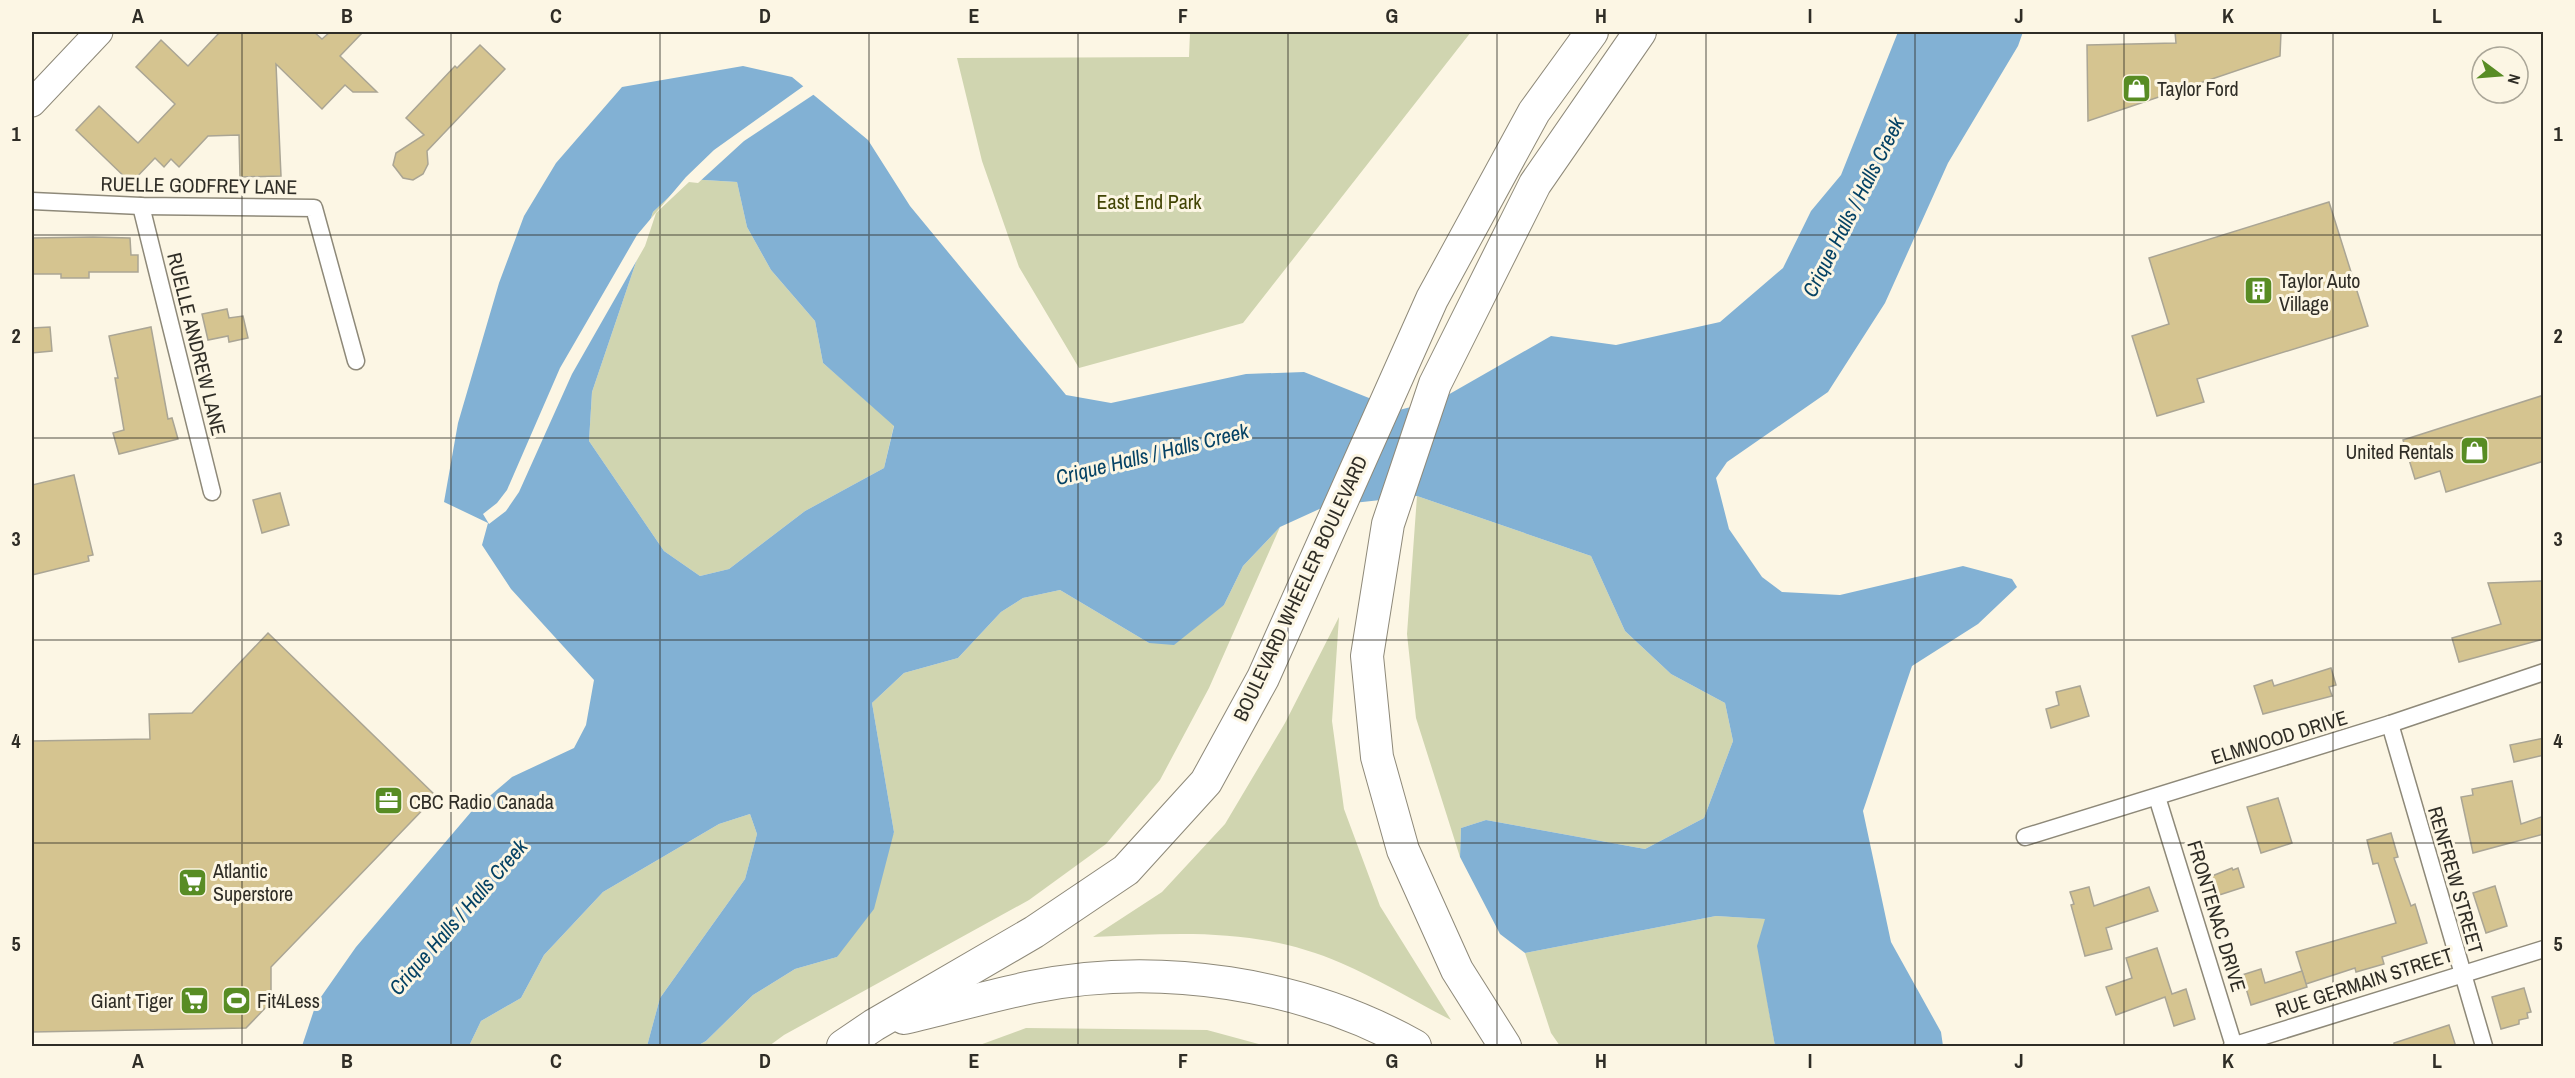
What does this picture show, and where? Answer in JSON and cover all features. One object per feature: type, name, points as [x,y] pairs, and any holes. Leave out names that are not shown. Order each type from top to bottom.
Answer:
[{"type":"highway","name":"BOULEVARD WHEELER BOULEVARD","points":[[843,1047],[874,1025],[1034,932],[1126,870],[1206,782],[1263,678],[1394,379],[1432,299],[1534,112],[1592,32]]},
{"type":"highway","points":[[1505,1047],[1457,970],[1403,850],[1377,757],[1368,656],[1388,524],[1435,384],[1535,184],[1640,32]]},
{"type":"highway","points":[[874,1025],[1033,987],[1107,977],[1180,978],[1254,988],[1326,1007],[1395,1035],[1415,1047]]},
{"type":"main road","points":[[32,103],[99,32]]},
{"type":"street","name":"RUELLE GODFREY LANE","points":[[32,201],[141,206],[314,208],[356,361]]},
{"type":"street","name":"RUELLE ANDREW LANE","points":[[141,206],[212,492]]},
{"type":"street","name":"ELMWOOD DRIVE","points":[[2025,837],[2390,724],[2544,672]]},
{"type":"street","name":"RENFREW STREET","points":[[2390,724],[2484,1047]]},
{"type":"street","name":"FRONTENAC DRIVE","points":[[2157,797],[2233,1046]]},
{"type":"street","name":"RUE GERMAIN STREET","points":[[2233,1046],[2544,949]]},
{"type":"green space","name":"East End Park","points":[[1190,32],[1471,32],[1243,323],[1079,368],[1019,267],[982,161],[957,58],[1189,57]]},
{"type":"green space","points":[[688,179],[737,182],[747,227],[771,270],[815,321],[823,363],[894,425],[884,468],[805,511],[729,569],[700,576],[664,551],[589,441],[592,392],[653,212]]},
{"type":"green space","points":[[1417,496],[1591,556],[1625,631],[1671,674],[1725,703],[1733,741],[1704,818],[1645,849],[1486,820],[1461,828],[1460,857],[1416,718],[1407,634]]},
{"type":"green space","points":[[1280,527],[1209,688],[1160,780],[1106,844],[1029,900],[784,1035],[769,1046],[697,1046],[706,1041],[753,995],[795,969],[837,957],[894,832],[872,703],[904,673],[958,658],[1001,612],[1023,598],[1060,590],[1149,643],[1224,605],[1243,566]]},
{"type":"green space","points":[[1339,617],[1332,721],[1344,809],[1380,906],[1451,1020],[1341,963],[1280,943],[1249,938],[1188,934],[1093,937],[1162,892],[1225,824],[1285,723]]},
{"type":"green space","points":[[750,814],[757,834],[745,879],[660,998],[647,1046],[469,1046],[481,1021],[521,998],[544,955],[603,892],[719,824]]},
{"type":"green space","points":[[1716,916],[1766,919],[1758,946],[1775,1046],[1560,1046],[1551,1033],[1525,953]]},
{"type":"green space","points":[[1026,1028],[1207,1030],[1266,1046],[977,1046]]},
{"type":"water","name":"Crique Halls / Halls Creek","points":[[1898,32],[2023,32],[2018,46],[1948,163],[1885,303],[1828,392],[1727,462],[1716,478],[1729,529],[1762,577],[1782,592],[1840,595],[1963,566],[2012,579],[2017,587],[1978,624],[1912,666],[1863,811],[1891,942],[1941,1032],[1943,1046],[1775,1046],[1757,946],[1765,919],[1716,916],[1525,953],[1500,934],[1460,857],[1461,828],[1486,820],[1645,849],[1704,818],[1733,741],[1725,703],[1671,674],[1625,631],[1591,556],[1417,496],[1326,506],[1280,527],[1243,566],[1224,605],[1174,645],[1149,643],[1060,590],[1023,598],[1001,612],[958,658],[904,673],[872,703],[894,832],[874,909],[837,957],[795,969],[753,995],[706,1041],[697,1046],[647,1046],[660,998],[745,879],[757,834],[750,814],[719,824],[603,892],[544,955],[521,998],[481,1021],[469,1046],[302,1046],[316,1004],[356,947],[471,812],[512,777],[574,748],[586,725],[594,680],[511,589],[482,545],[488,523],[444,502],[458,423],[499,283],[524,216],[556,163],[622,87],[743,66],[792,77],[868,140],[910,206],[1066,395],[1111,403],[1246,374],[1304,372],[1399,410],[1439,400],[1551,336],[1616,345],[1720,322],[1783,268],[1811,211],[1841,175]],"holes":[[[688,179],[737,182],[747,227],[771,270],[815,321],[823,363],[894,426],[884,468],[805,511],[729,569],[700,576],[664,551],[589,441],[592,392],[653,212]]]},
{"type":"pier","points":[[805,85],[816,93],[744,141],[698,183],[689,182],[656,213],[645,246],[572,374],[519,492],[506,511],[489,524],[483,514],[497,503],[507,490],[560,368],[637,235],[686,177],[714,150]]},
{"type":"building","points":[[220,32],[314,32],[322,39],[330,32],[363,32],[340,56],[377,92],[353,92],[345,85],[322,109],[276,64],[281,176],[240,177],[239,135],[208,136],[179,167],[171,159],[164,167],[155,158],[131,183],[76,130],[99,106],[138,143],[175,104],[136,67],[161,40],[188,66]]},
{"type":"building","name":"Taylor Ford","points":[[2175,32],[2281,32],[2280,56],[2088,121],[2087,45],[2176,43]]},
{"type":"building","points":[[480,45],[505,69],[427,151],[428,164],[423,174],[413,180],[403,178],[393,165],[396,153],[424,135],[406,118],[455,66],[457,68]]},
{"type":"building","name":"Taylor Auto Village","points":[[2329,202],[2368,326],[2197,379],[2204,402],[2157,416],[2132,336],[2169,324],[2149,258]]},
{"type":"building","points":[[32,238],[130,238],[131,255],[138,255],[138,272],[89,272],[89,278],[61,278],[61,274],[32,274]]},
{"type":"building","points":[[227,309],[229,318],[243,316],[248,338],[229,342],[228,336],[208,340],[202,314]]},
{"type":"building","points":[[50,327],[52,351],[32,353],[32,328]]},
{"type":"building","points":[[151,327],[168,419],[172,418],[178,439],[119,454],[113,433],[124,430],[115,378],[118,378],[109,336]]},
{"type":"building","name":"United Rentals","points":[[2544,395],[2544,461],[2446,492],[2440,471],[2415,479],[2403,440]]},
{"type":"building","points":[[74,475],[93,555],[88,556],[89,561],[32,575],[32,485]]},
{"type":"building","points":[[280,493],[289,525],[262,533],[253,500]]},
{"type":"building","points":[[2544,581],[2544,639],[2459,662],[2452,638],[2501,624],[2488,583]]},
{"type":"building","name":"Atlantic Superstore","points":[[268,633],[436,796],[271,967],[271,1002],[246,1028],[32,1032],[32,741],[150,739],[149,714],[192,713]]},
{"type":"building","points":[[2331,668],[2336,685],[2329,687],[2332,696],[2263,714],[2254,686],[2272,680],[2274,686]]},
{"type":"building","points":[[2080,686],[2089,716],[2051,728],[2046,709],[2059,705],[2056,692]]},
{"type":"building","points":[[2544,738],[2544,755],[2514,762],[2510,745]]},
{"type":"building","points":[[2512,781],[2521,824],[2544,816],[2544,834],[2473,853],[2461,797],[2473,795],[2472,789]]},
{"type":"building","points":[[2278,798],[2292,843],[2261,853],[2247,807]]},
{"type":"building","points":[[2391,833],[2398,857],[2394,858],[2411,906],[2415,904],[2427,943],[2382,957],[2384,964],[2356,972],[2355,968],[2306,984],[2296,952],[2396,923],[2378,863],[2373,864],[2367,840]]},
{"type":"building","points":[[2232,868],[2233,870],[2238,868],[2244,887],[2213,897],[2207,878]]},
{"type":"building","points":[[2495,886],[2507,926],[2486,933],[2473,893]]},
{"type":"building","points":[[2089,887],[2094,906],[2149,887],[2158,911],[2106,928],[2112,949],[2085,956],[2071,905],[2074,904],[2070,892]]},
{"type":"building","points":[[2157,948],[2172,994],[2186,989],[2195,1019],[2174,1026],[2165,997],[2116,1015],[2106,987],[2132,978],[2126,958]]},
{"type":"building","points":[[2261,969],[2265,983],[2302,971],[2307,987],[2251,1005],[2242,975]]},
{"type":"building","points":[[2524,988],[2531,1012],[2527,1013],[2528,1018],[2519,1020],[2519,1024],[2501,1029],[2492,997]]},
{"type":"building","points":[[2449,1025],[2456,1047],[2394,1047],[2394,1043]]},
{"type":"place","name":"Taylor Ford","points":[[2136,88]]},
{"type":"place","name":"Taylor Auto Village","points":[[2258,291]]},
{"type":"place","name":"United Rentals","points":[[2475,451]]},
{"type":"place","name":"CBC Radio Canada","points":[[388,801]]},
{"type":"place","name":"Atlantic Superstore","points":[[192,882]]},
{"type":"place","name":"Giant Tiger","points":[[194,1000]]},
{"type":"place","name":"Fit4Less","points":[[236,1000]]}]
